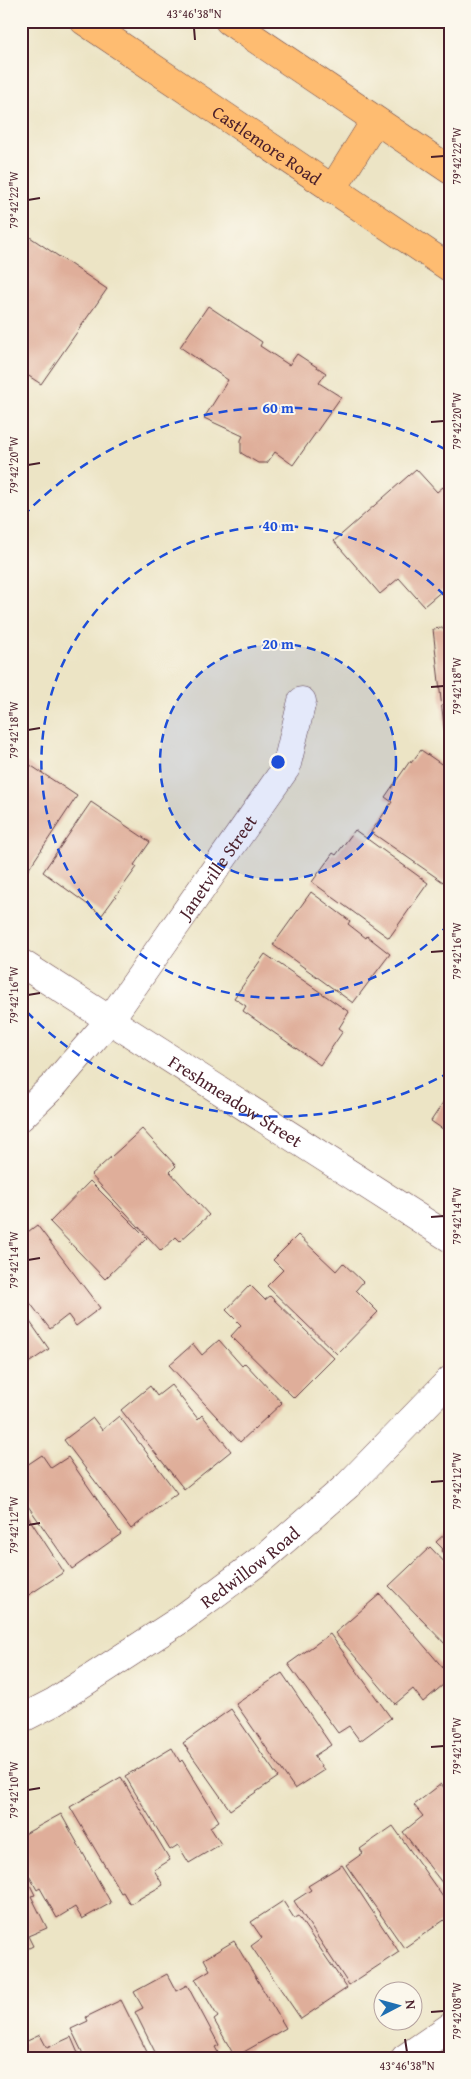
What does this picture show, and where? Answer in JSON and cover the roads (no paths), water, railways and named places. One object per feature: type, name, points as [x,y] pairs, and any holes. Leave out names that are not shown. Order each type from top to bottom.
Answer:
[{"type":"main road","name":"Castlemore Road","points":[[84,21],[450,268]]},
{"type":"main road","points":[[229,21],[450,170]]},
{"type":"main road","points":[[332,190],[375,121]]},
{"type":"street","name":"Janetville Street","points":[[21,1117],[54,1085],[109,1020],[286,768],[302,701]]},
{"type":"street","name":"Freshmeadow Street","points":[[21,963],[450,1238]]},
{"type":"street","name":"Redwillow Road","points":[[21,1719],[54,1702],[180,1620],[266,1556],[348,1485],[450,1380]]},
{"type":"street","points":[[405,2058],[450,2027]]}]
